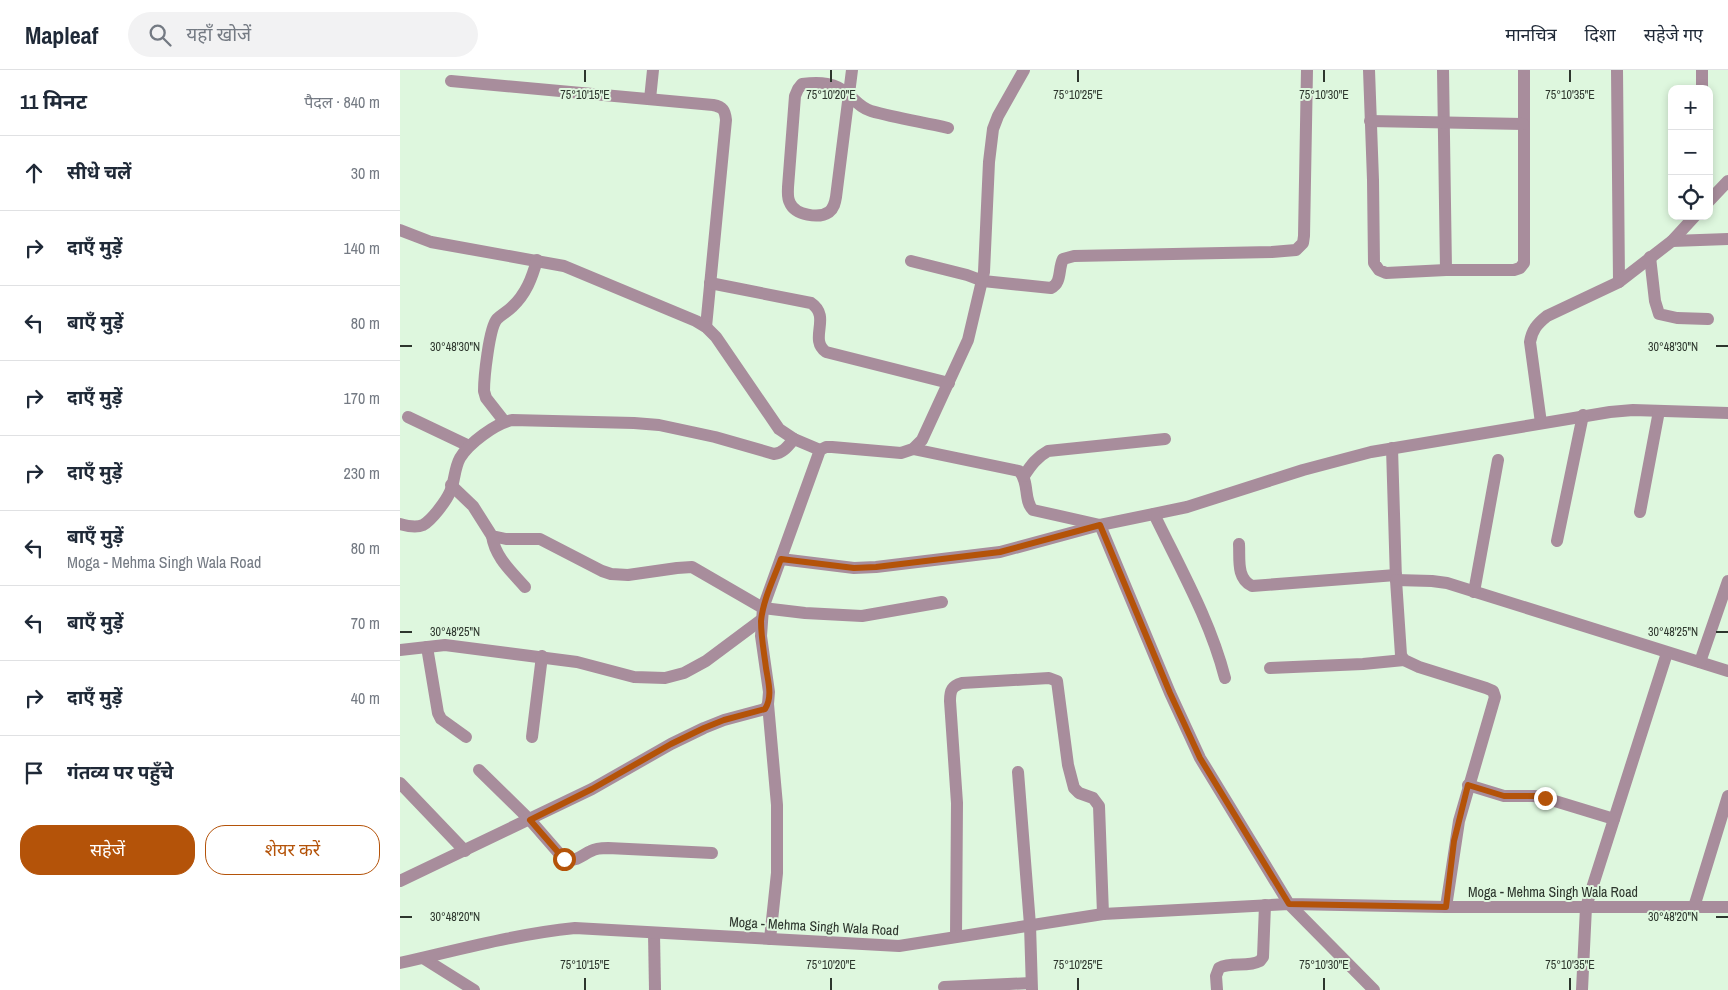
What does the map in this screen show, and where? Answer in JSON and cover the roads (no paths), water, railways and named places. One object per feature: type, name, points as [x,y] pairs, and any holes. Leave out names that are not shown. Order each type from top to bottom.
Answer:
[{"type":"street","points":[[650,99],[653,70]]},
{"type":"street","points":[[852,70],[850,95],[834,206],[824,214],[816,216],[795,209],[788,199],[796,96],[802,84],[821,83],[839,86],[850,95],[858,104],[870,111],[948,128]]},
{"type":"street","points":[[770,939],[777,872],[777,805],[768,704],[769,692],[761,636],[762,614],[820,450],[832,446],[902,453],[913,448],[922,440],[968,340],[983,280],[989,162],[994,129],[998,116],[1024,70]]},
{"type":"street","points":[[911,261],[983,280],[1051,288],[1056,286],[1063,259],[1074,256],[1296,250],[1303,243],[1304,236],[1306,70]]},
{"type":"street","points":[[1369,70],[1376,267],[1386,273],[1446,270],[1514,270],[1520,268],[1524,263],[1524,70]]},
{"type":"street","points":[[1443,70],[1446,270]]},
{"type":"street","points":[[1617,70],[1619,282]]},
{"type":"street","points":[[1702,70],[1702,85]]},
{"type":"street","points":[[452,81],[721,106],[725,110],[726,120],[706,327]]},
{"type":"street","points":[[1370,120],[1524,124]]},
{"type":"street","points":[[1713,197],[1728,181]]},
{"type":"street","points":[[1541,423],[1530,342],[1532,332],[1539,322],[1547,316],[1619,282],[1672,241],[1691,220]]},
{"type":"street","points":[[400,230],[432,242],[564,266],[706,327],[716,337],[773,422],[784,434],[820,450]]},
{"type":"street","points":[[1672,241],[1728,239]]},
{"type":"street","points":[[1650,257],[1655,301],[1659,314],[1677,318],[1708,319]]},
{"type":"street","points":[[504,422],[486,398],[484,392],[492,330],[497,318],[509,311],[522,296],[532,276],[537,260]]},
{"type":"street","points":[[710,283],[811,303],[819,310],[818,341],[821,348],[826,352],[949,383]]},
{"type":"street","points":[[781,559],[854,568],[1000,552],[1100,525],[1187,507],[1303,470],[1392,448],[1583,415],[1633,410],[1728,413]]},
{"type":"street","points":[[1640,512],[1659,411]]},
{"type":"street","points":[[1557,541],[1583,415]]},
{"type":"street","points":[[408,416],[469,446]]},
{"type":"street","points":[[400,524],[415,527],[423,525],[440,507],[450,492],[456,468],[469,446],[504,422],[522,419],[659,425],[715,437],[774,454],[780,453],[794,439]]},
{"type":"street","points":[[1024,476],[1033,462],[1040,455],[1048,451],[1165,439]]},
{"type":"street","points":[[913,448],[1019,471],[1024,476],[1029,506],[1033,510],[1100,525]]},
{"type":"street","points":[[1392,448],[1396,578],[1400,646],[1404,660]]},
{"type":"street","points":[[1474,592],[1498,460]]},
{"type":"street","points":[[452,485],[473,506],[492,536],[493,547],[497,554],[525,587]]},
{"type":"street","points":[[1154,514],[1205,620],[1218,654],[1224,678]]},
{"type":"street","points":[[1100,525],[1170,693],[1200,758],[1289,904],[1374,990]]},
{"type":"street","points":[[492,536],[498,538],[534,538],[547,541],[611,574],[639,574],[692,567],[762,614],[805,613],[862,616],[942,602]]},
{"type":"street","points":[[1239,544],[1241,576],[1246,583],[1252,586],[1396,578],[1446,583],[1728,671]]},
{"type":"street","points":[[1700,662],[1728,581]]},
{"type":"street","points":[[400,650],[444,644],[577,662],[634,677],[665,678],[684,673],[706,661],[762,614]]},
{"type":"street","points":[[427,647],[438,713],[441,719],[466,737]]},
{"type":"street","points":[[1582,990],[1586,908],[1667,652]]},
{"type":"street","points":[[532,736],[542,656]]},
{"type":"street","points":[[1270,668],[1363,664],[1404,660],[1419,667],[1493,691],[1493,705],[1468,785],[1454,841],[1446,907]]},
{"type":"street","points":[[956,936],[957,803],[950,701],[951,689],[955,685],[962,683],[1049,678],[1057,682],[1068,765],[1074,788],[1079,794],[1093,798],[1099,806],[1102,914]]},
{"type":"street","points":[[400,881],[592,789],[671,744],[724,720],[765,709],[768,704]]},
{"type":"street","points":[[479,770],[530,820],[564,859],[569,861],[575,860],[591,851],[608,848],[712,853]]},
{"type":"street","points":[[944,987],[1031,987],[1030,924],[1018,772]]},
{"type":"street","points":[[400,783],[465,851]]},
{"type":"street","points":[[1468,785],[1504,796],[1545,798],[1614,818]]},
{"type":"street","points":[[1694,907],[1728,796]]},
{"type":"street","points":[[1217,990],[1216,976],[1219,968],[1228,964],[1249,965],[1260,962],[1263,957],[1265,905]]},
{"type":"street","name":"Moga - Mehma Singh Wala Road","points":[[400,963],[540,932],[575,928],[899,946],[1102,914],[1265,905],[1586,908],[1728,907]]},
{"type":"street","points":[[654,933],[655,990]]},
{"type":"street","points":[[423,958],[470,989]]}]
